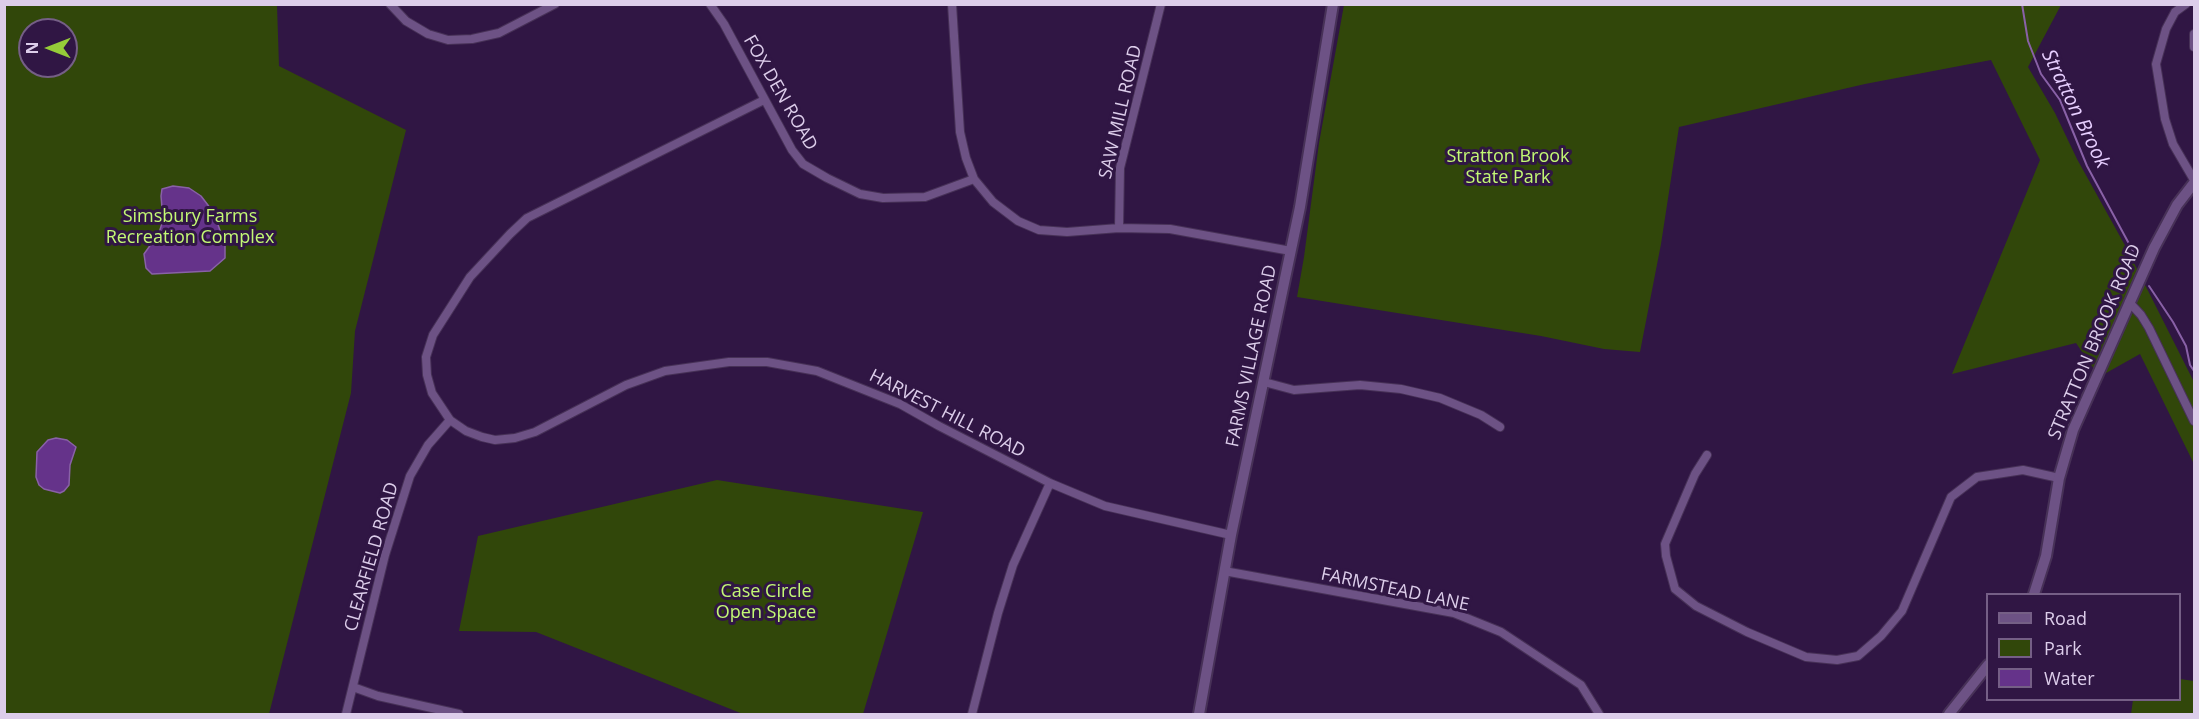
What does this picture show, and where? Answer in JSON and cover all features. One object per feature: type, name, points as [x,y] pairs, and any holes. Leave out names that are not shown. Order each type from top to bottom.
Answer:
[{"type":"main road","name":"FARMS VILLAGE ROAD","points":[[1199,714],[1231,535],[1300,207],[1332,4]]},
{"type":"main road","name":"STRATTON BROOK ROAD","points":[[2034,593],[2046,556],[2059,478],[2073,430],[2167,222],[2194,182]]},
{"type":"main road","points":[[1948,714],[1986,667]]},
{"type":"street","points":[[390,4],[406,21],[428,34],[448,40],[472,39],[498,33],[555,4]]},
{"type":"street","name":"FOX DEN ROAD","points":[[710,4],[724,24],[792,150],[803,164],[860,194],[883,198],[925,197],[974,179]]},
{"type":"street","points":[[952,4],[960,132],[966,158],[974,179],[993,202],[1018,221],[1039,230],[1067,232],[1119,228],[1170,229],[1291,251]]},
{"type":"street","name":"SAW MILL ROAD","points":[[1119,228],[1120,168],[1161,4]]},
{"type":"street","points":[[2186,4],[2175,12],[2166,29],[2156,64],[2165,119],[2172,144],[2194,182]]},
{"type":"street","points":[[2194,34],[2194,47]]},
{"type":"street","name":"HARVEST HILL ROAD","points":[[764,100],[527,218],[510,234],[470,278],[433,335],[426,357],[427,375],[432,393],[450,420],[466,431],[482,437],[495,440],[515,438],[535,432],[626,386],[665,371],[729,362],[768,362],[817,371],[900,404],[1050,483],[1106,507],[1231,535]]},
{"type":"street","points":[[2129,302],[2149,328],[2194,421]]},
{"type":"street","points":[[1264,382],[1294,390],[1360,386],[1401,389],[1440,398],[1481,415],[1500,427]]},
{"type":"street","name":"CLEARFIELD ROAD","points":[[346,714],[385,555],[411,476],[428,445],[450,420]]},
{"type":"street","points":[[1707,455],[1695,474],[1665,544],[1665,556],[1675,589],[1696,606],[1747,632],[1806,657],[1837,660],[1858,656],[1881,636],[1902,611],[1951,497],[1977,477],[2023,470],[2059,478]]},
{"type":"street","points":[[972,714],[1013,565],[1050,483]]},
{"type":"street","name":"FARMSTEAD LANE","points":[[1224,571],[1454,613],[1501,632],[1581,685],[1599,714]]},
{"type":"street","points":[[353,687],[378,696],[459,714]]},
{"type":"green space","name":"Simsbury Farms Recreation Complex","points":[[4,5],[277,5],[279,66],[406,130],[355,331],[351,393],[269,714],[5,714]]},
{"type":"green space","name":"Stratton Brook State Park","points":[[1344,5],[2061,5],[2028,67],[2127,249],[2194,382],[2194,464],[2140,354],[2099,377],[2076,343],[1952,374],[2040,160],[1991,60],[1865,84],[1679,127],[1661,244],[1640,352],[1604,349],[1541,336],[1297,297],[1319,143]]},
{"type":"green space","name":"Case Circle Open Space","points":[[717,480],[923,512],[863,714],[743,714],[536,632],[459,631],[478,536]]},
{"type":"green space","points":[[2181,679],[2194,681],[2194,714],[2131,714],[2133,701],[2181,701]]},
{"type":"water","points":[[173,186],[189,188],[201,196],[214,213],[225,245],[225,258],[210,271],[152,274],[146,268],[144,254],[159,233],[163,220],[162,189]]},
{"type":"water","points":[[56,438],[67,440],[76,447],[70,465],[69,485],[60,493],[44,489],[39,485],[36,477],[37,452],[48,440]]},
{"type":"waterway","name":"Stratton Brook","points":[[2022,4],[2028,41],[2041,74],[2060,100],[2087,166],[2134,253]]},
{"type":"waterway","name":"Stratton Brook","points":[[2149,286],[2186,346],[2190,365],[2194,371]]}]
